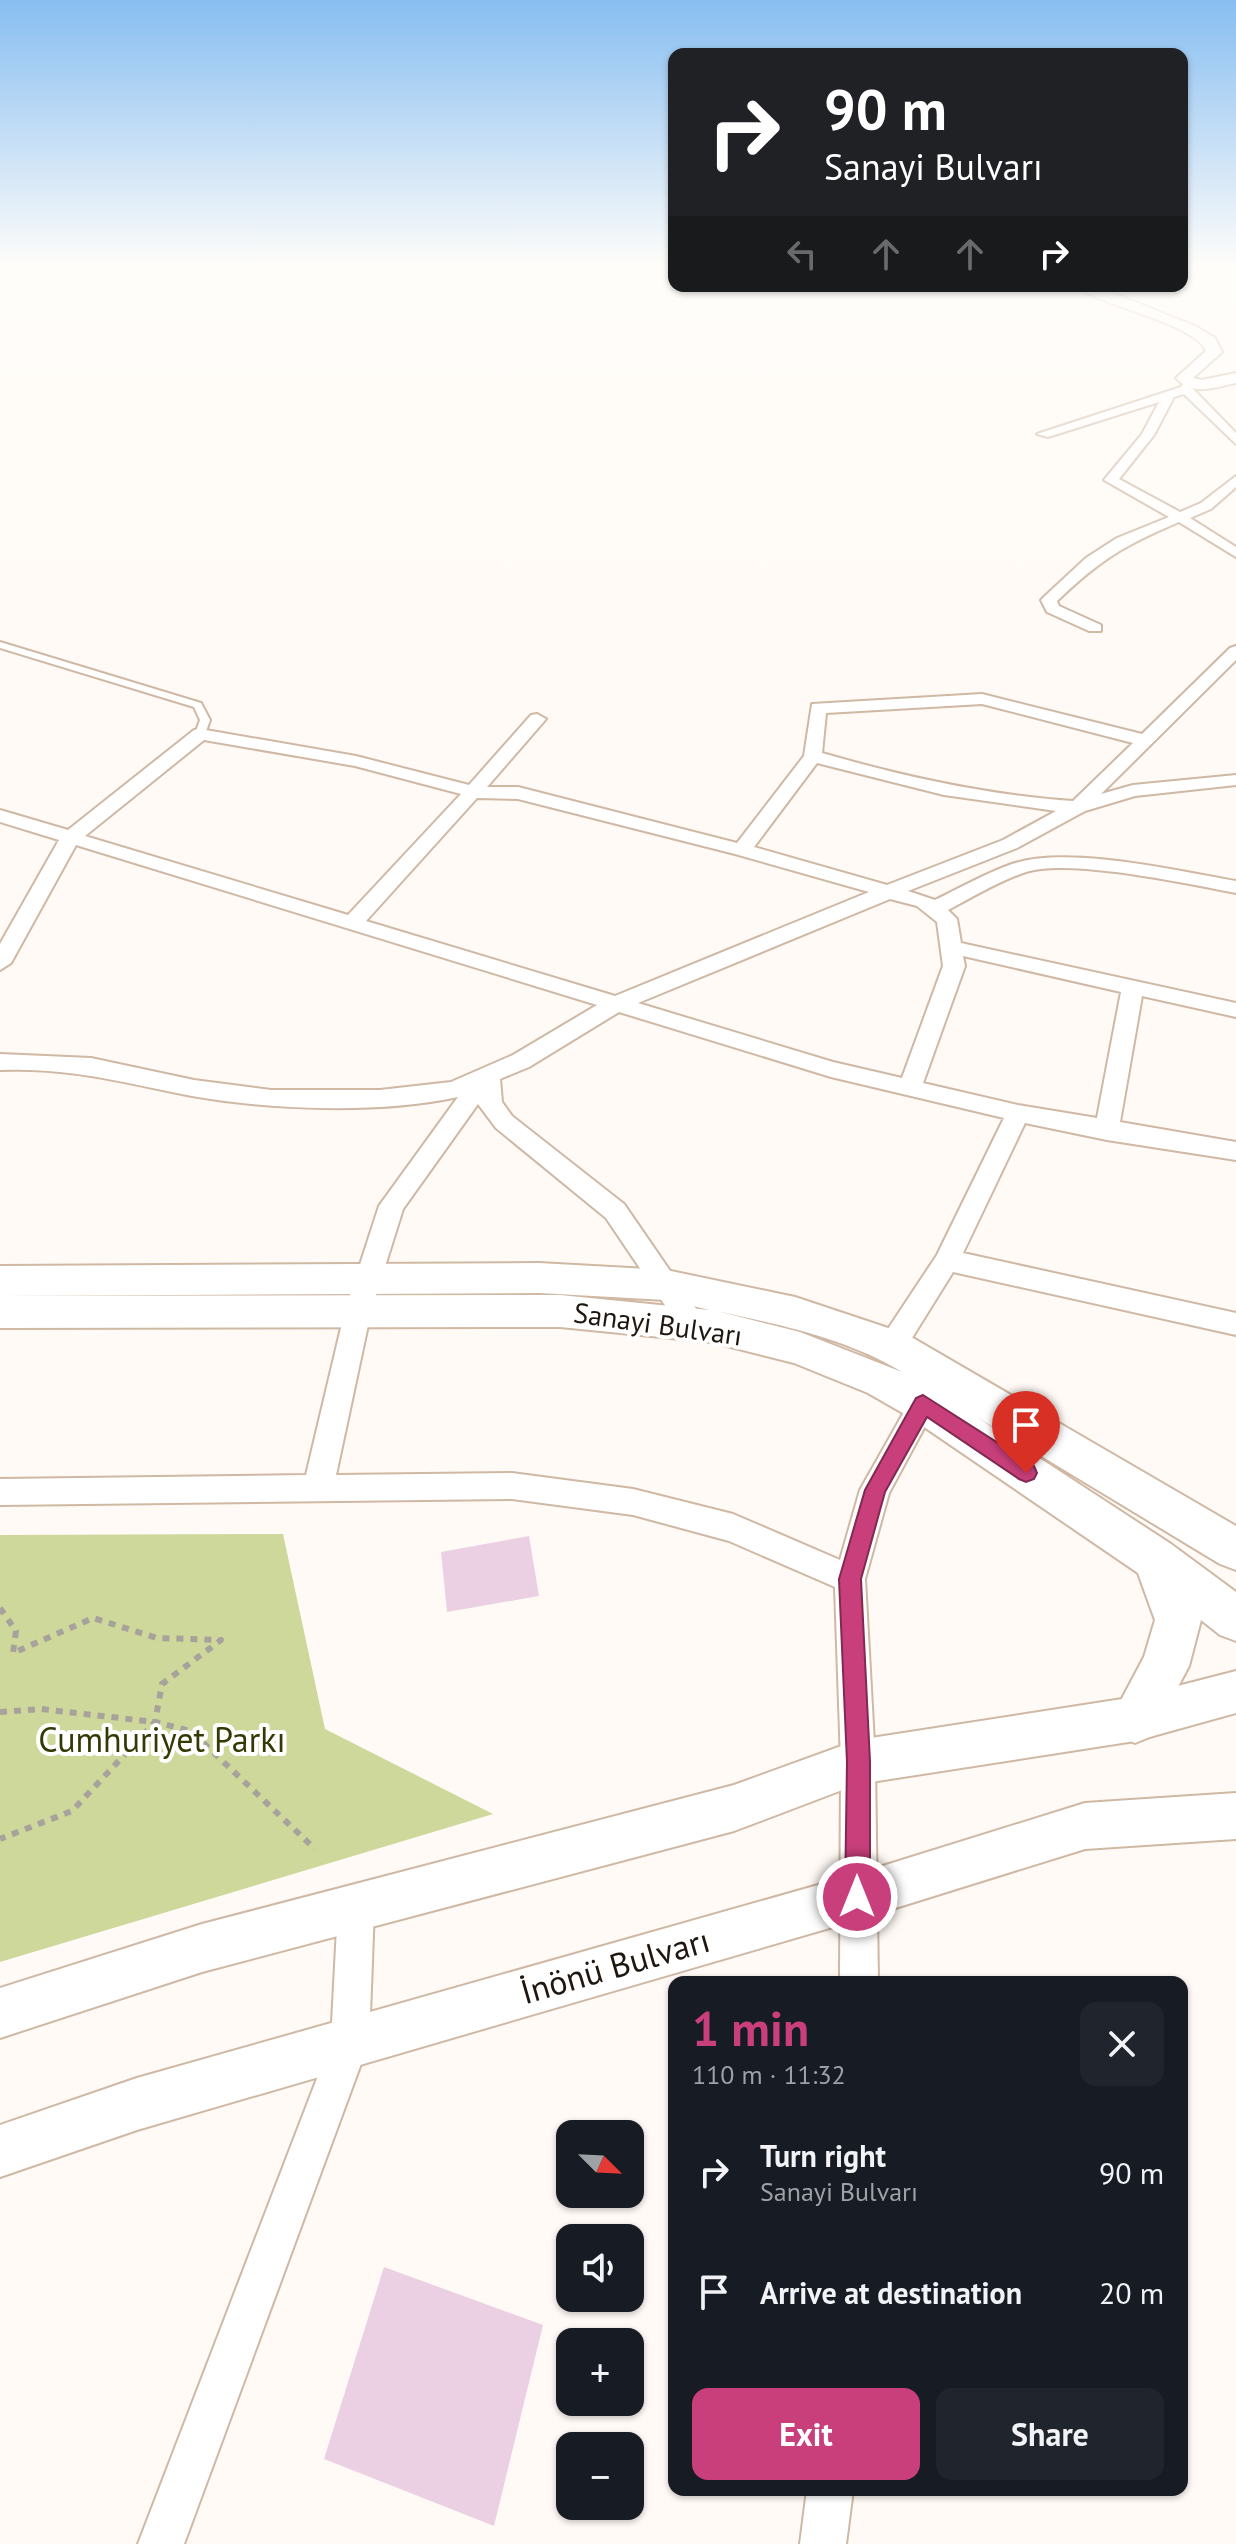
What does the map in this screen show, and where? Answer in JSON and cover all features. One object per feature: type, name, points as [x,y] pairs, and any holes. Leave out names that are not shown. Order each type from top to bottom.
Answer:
[{"type":"main road","name":"Sanayi Bulvarı","points":[[0,1312],[364,1295],[539,1278],[666,1285],[795,1313],[892,1346],[1236,1550]]},
{"type":"main road","name":"Sanayi Bulvarı","points":[[0,1281],[364,1295],[560,1311],[711,1326],[800,1348],[882,1381],[923,1404],[1155,1559],[1236,1619]]},
{"type":"main road","points":[[1135,1719],[1165,1666],[1178,1620],[1155,1559]]},
{"type":"street","points":[[1043,434],[1169,395],[1187,386],[1212,384]]},
{"type":"street","points":[[1187,386],[1236,440]]},
{"type":"street","points":[[1169,395],[1148,435],[1111,480],[1180,517],[1236,553]]},
{"type":"street","points":[[1095,628],[1052,609],[1049,600],[1091,561],[1122,541],[1206,506],[1236,480]]},
{"type":"street","points":[[813,756],[885,777],[1026,805],[1078,807],[1148,741],[1226,657],[1236,651]]},
{"type":"street","points":[[742,850],[813,756],[818,708],[982,699],[1148,741]]},
{"type":"street","points":[[352,923],[537,719]]},
{"type":"street","points":[[0,963],[8,932],[70,838],[200,734],[356,761],[474,792],[518,793],[895,891],[924,902],[947,919],[954,966],[910,1088]]},
{"type":"street","points":[[0,1062],[91,1066],[194,1088],[271,1098],[380,1098],[455,1090],[521,1061],[616,1004],[776,936],[1010,844],[1078,807],[1133,791],[1236,780]]},
{"type":"street","points":[[0,816],[831,1069],[1018,1113],[1107,1131],[1236,1151]]},
{"type":"street","points":[[933,909],[1018,868],[1057,862],[1158,873],[1236,887]]},
{"type":"street","points":[[951,947],[1236,1010]]},
{"type":"street","points":[[1107,1131],[1133,986]]},
{"type":"street","points":[[488,1075],[490,1104],[504,1122],[615,1211],[692,1324]]},
{"type":"street","points":[[318,1489],[364,1295],[391,1206],[488,1075]]},
{"type":"street","points":[[892,1346],[947,1260],[1018,1113]]},
{"type":"street","points":[[947,1260],[1236,1324]]},
{"type":"street","points":[[859,1976],[858,1762],[850,1579],[875,1490],[923,1404]]},
{"type":"street","points":[[0,1492],[512,1486],[633,1502],[733,1528],[850,1579]]},
{"type":"street","points":[[0,2013],[202,1948],[734,1808],[858,1762],[1135,1719],[1236,1692]]},
{"type":"street","name":"İnönü Bulvarı","points":[[0,2151],[137,2104],[857,1897],[1085,1826],[1236,1816]]},
{"type":"street","points":[[161,2544],[350,2042],[356,1908]]},
{"type":"street","points":[[823,2544],[829,2496]]},
{"type":"lane","points":[[0,645],[198,705],[205,720],[200,734]]},
{"type":"path","points":[[0,1608],[16,1631],[13,1653],[93,1618],[157,1638],[221,1640],[162,1684],[155,1722],[72,1811],[0,1839]]},
{"type":"path","points":[[0,1712],[41,1709],[155,1722],[191,1731],[315,1849]]},
{"type":"green space","name":"Cumhuriyet Parkı","points":[[283,1534],[325,1729],[493,1814],[0,1962],[0,1535]]},
{"type":"building","points":[[529,1536],[539,1596],[447,1612],[441,1552]]},
{"type":"building","points":[[384,2267],[543,2325],[494,2526],[324,2459]]},
{"type":"route","points":[[857,1897],[858,1762],[850,1579],[875,1490],[923,1404],[1026,1473]]}]
